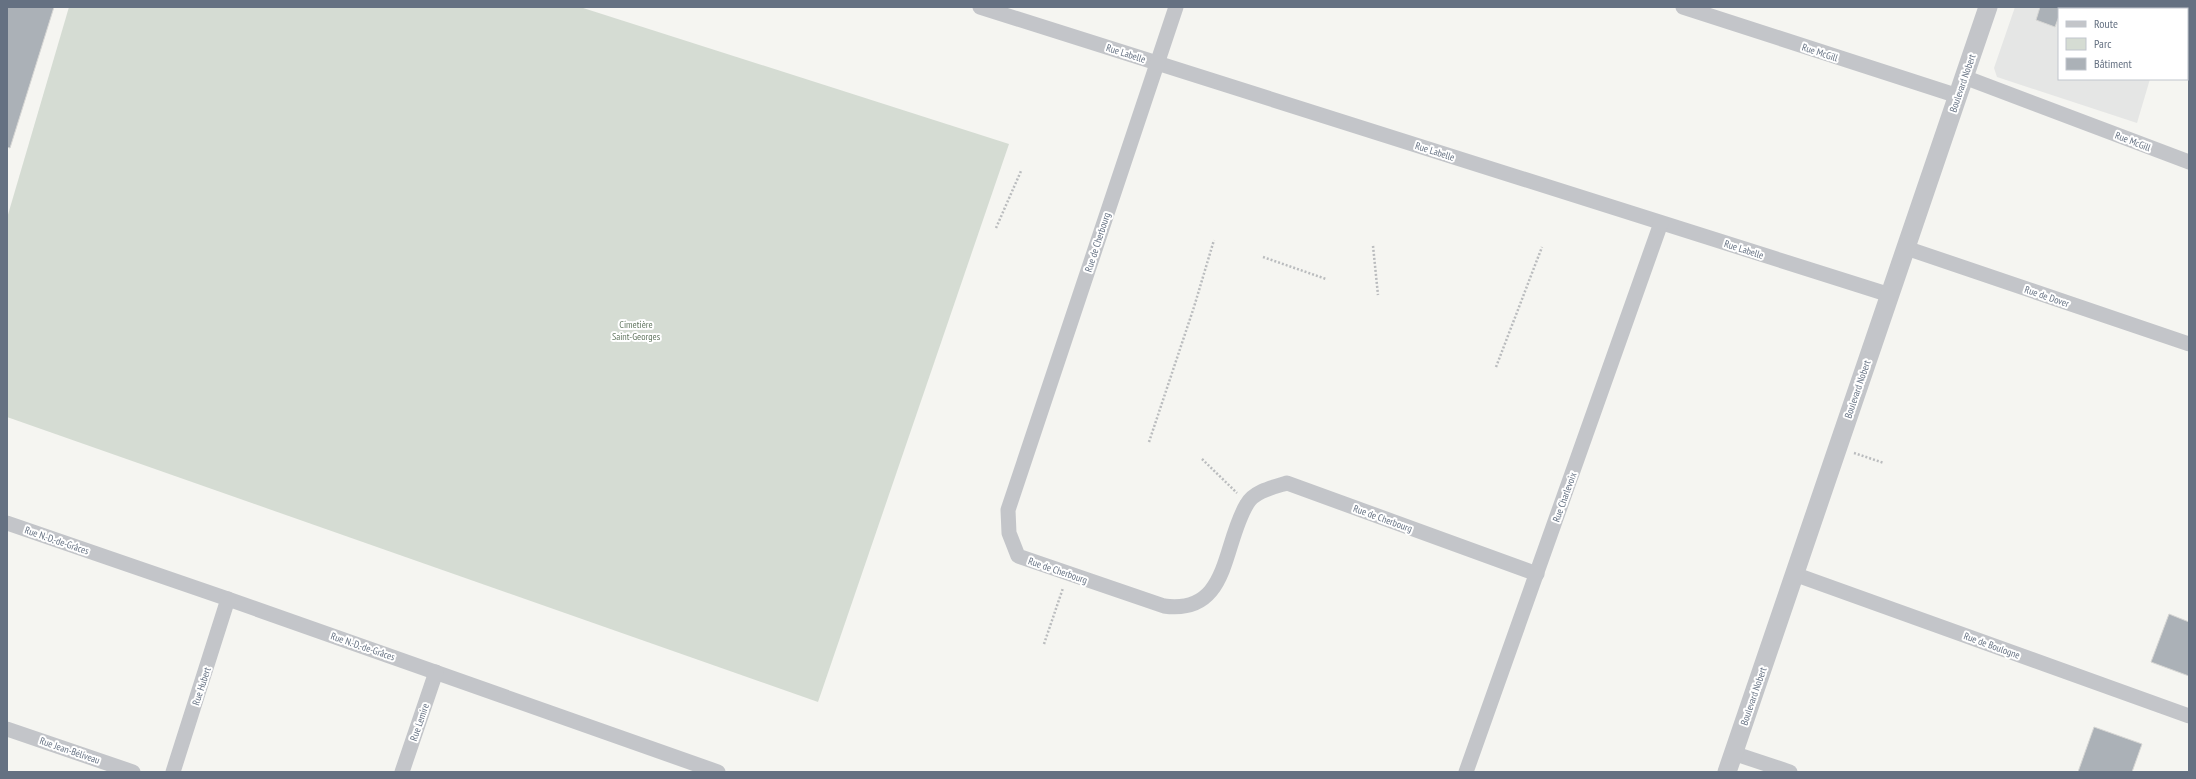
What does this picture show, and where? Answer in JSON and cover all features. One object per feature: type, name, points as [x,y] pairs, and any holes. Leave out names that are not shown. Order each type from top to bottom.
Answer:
[{"type":"street","name":"Rue Labelle","points":[[980,7],[1890,295]]},
{"type":"street","name":"Rue de Cherbourg","points":[[1176,7],[1008,510],[1009,533],[1018,556],[1164,606],[1178,608],[1196,605],[1206,598],[1215,586],[1247,503],[1265,490],[1287,483],[1536,574]]},
{"type":"street","name":"Rue McGill","points":[[1683,7],[1958,96]]},
{"type":"street","name":"Boulevard Nobert","points":[[1727,772],[1988,7]]},
{"type":"street","name":"Rue McGill","points":[[1964,77],[2189,162]]},
{"type":"street","name":"Rue Charlevoix","points":[[1466,772],[1662,223]]},
{"type":"street","name":"Rue de Dover","points":[[1906,248],[2189,344]]},
{"type":"street","name":"Rue N.-D.-de-Grâces","points":[[7,523],[228,599],[718,772]]},
{"type":"street","name":"Rue de Boulogne","points":[[1794,574],[2189,716]]},
{"type":"street","name":"Rue Hubert","points":[[173,772],[228,599]]},
{"type":"street","name":"Rue Lemire","points":[[402,772],[436,672]]},
{"type":"street","name":"Rue Jean-Béliveau","points":[[7,729],[133,772]]},
{"type":"street","points":[[1733,752],[1790,772]]},
{"type":"path","points":[[996,228],[1021,171]]},
{"type":"path","points":[[1149,442],[1194,307],[1214,240]]},
{"type":"path","points":[[1374,246],[1378,295]]},
{"type":"path","points":[[1496,367],[1542,247]]},
{"type":"path","points":[[1263,257],[1326,280]]},
{"type":"path","points":[[1838,448],[1884,463]]},
{"type":"path","points":[[1202,459],[1247,503]]},
{"type":"path","points":[[1044,644],[1068,573]]},
{"type":"shaded area","points":[[2015,7],[2143,7],[2058,8],[2058,80],[2150,80],[2137,123],[1997,77],[1994,68]]},
{"type":"green space","name":"Cimetière Saint-Georges","points":[[69,7],[580,7],[1009,144],[818,702],[7,417],[7,218]]},
{"type":"building","points":[[7,7],[54,7],[10,148],[7,147]]},
{"type":"building","points":[[2040,7],[2059,7],[2058,19],[2055,27],[2036,20]]},
{"type":"building","points":[[2169,614],[2189,622],[2189,676],[2151,662]]},
{"type":"building","points":[[2094,727],[2142,744],[2132,772],[2078,772]]}]
